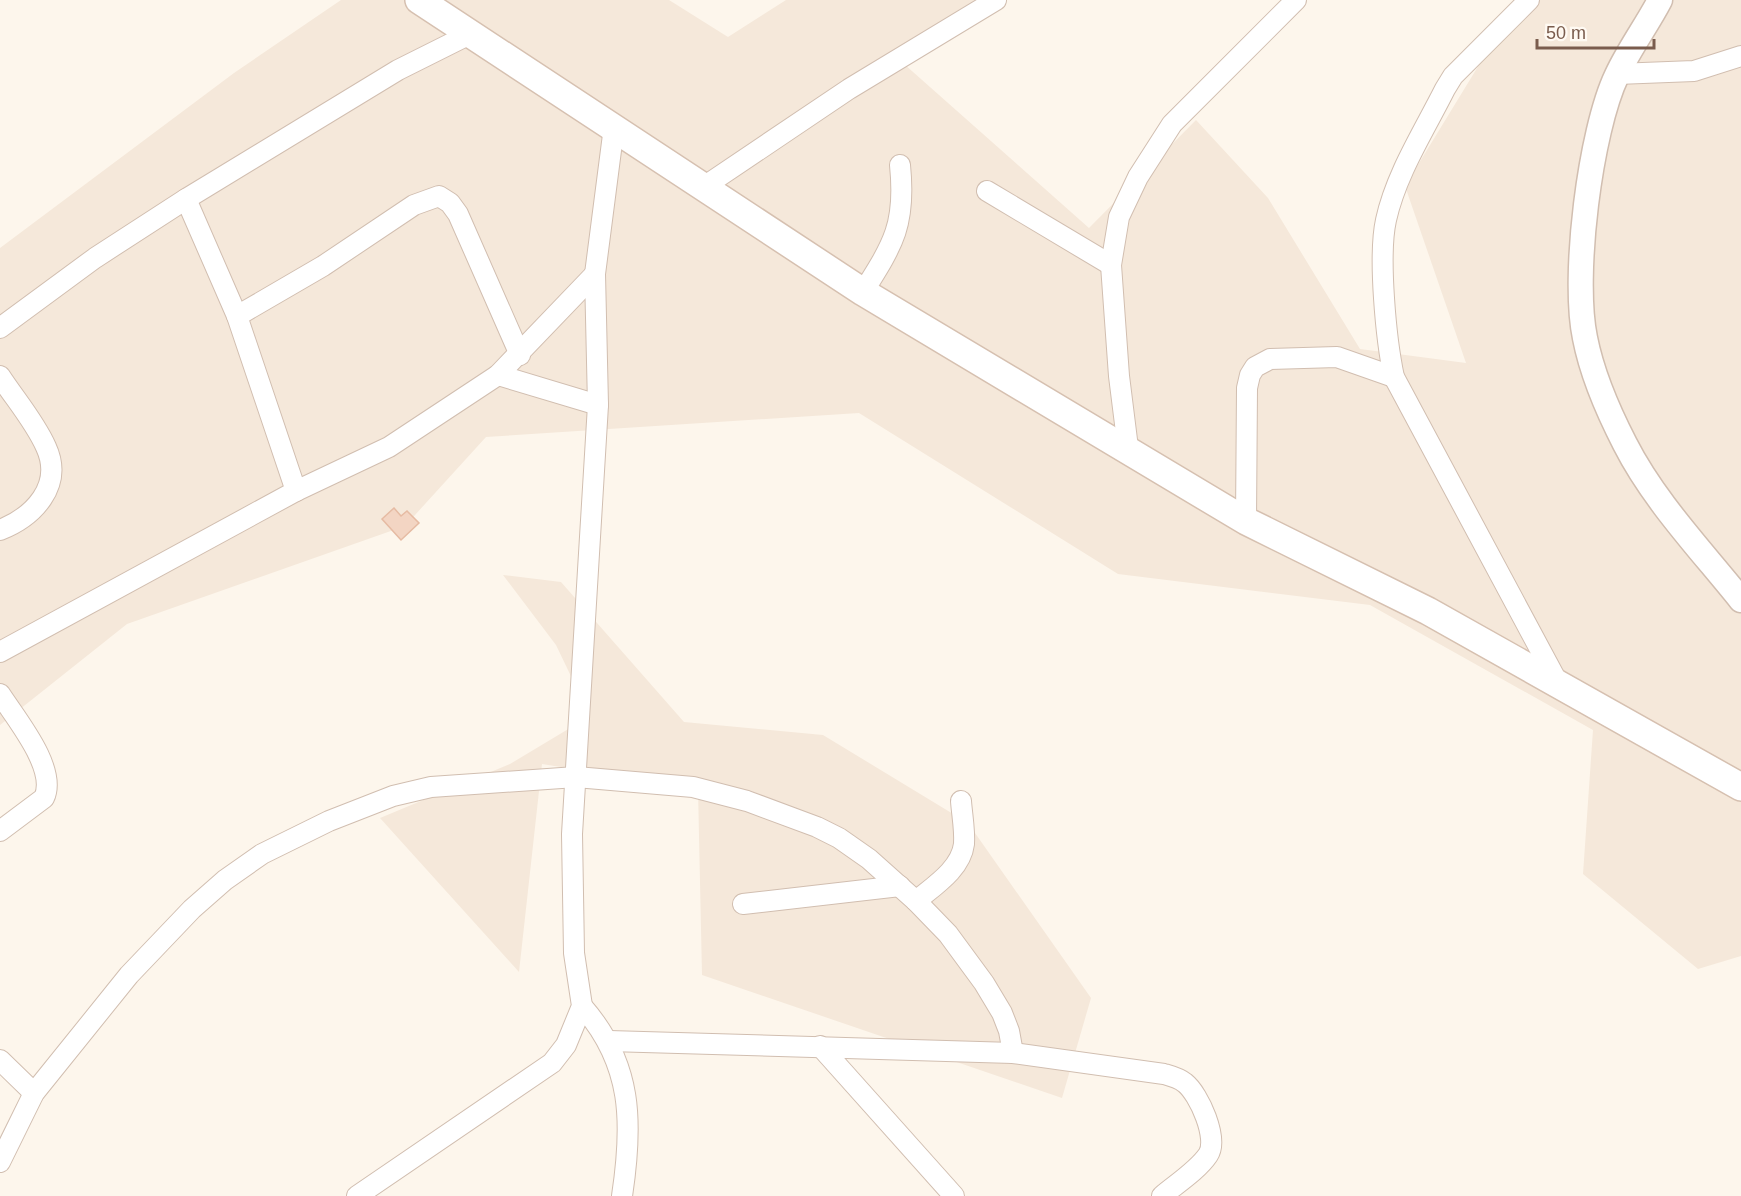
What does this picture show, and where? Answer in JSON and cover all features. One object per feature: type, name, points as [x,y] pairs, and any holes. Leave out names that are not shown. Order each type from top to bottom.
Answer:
[{"type":"main road","points":[[419,0],[863,292],[1128,448],[1245,520],[1428,611],[1560,688],[1741,788]]},
{"type":"street","points":[[705,186],[849,89],[996,0]]},
{"type":"street","points":[[1128,448],[1119,376],[1111,265],[1119,217],[1159,141],[1187,108],[1296,0]]},
{"type":"street","points":[[1529,0],[1454,76],[1395,190],[1386,220],[1383,248],[1388,338],[1394,377],[1560,688]]},
{"type":"street","points":[[1660,0],[1617,74],[1599,132],[1588,197],[1582,303],[1585,339],[1611,412],[1644,476],[1741,600]]},
{"type":"street","points":[[0,328],[94,258],[186,199],[398,70],[470,34]]},
{"type":"street","points":[[1617,74],[1694,71],[1741,56]]},
{"type":"street","points":[[614,127],[595,274],[598,405],[572,834],[574,953],[582,1006],[609,1041],[624,1081],[627,1102],[627,1150],[622,1196]]},
{"type":"street","points":[[863,292],[887,253],[898,229],[903,196],[900,165]]},
{"type":"street","points":[[987,191],[1111,265]]},
{"type":"street","points":[[237,316],[324,266],[414,205],[439,196],[450,203],[458,214],[520,355]]},
{"type":"street","points":[[186,199],[237,316],[296,491]]},
{"type":"street","points":[[0,652],[296,491],[389,447],[498,375],[520,355],[595,274]]},
{"type":"street","points":[[1245,520],[1247,388],[1250,375],[1255,367],[1270,358],[1330,356],[1394,377]]},
{"type":"street","points":[[498,375],[598,405]]},
{"type":"street","points":[[0,376],[46,447],[51,462],[47,492],[38,506],[21,522],[0,530]]},
{"type":"street","points":[[0,694],[36,750],[48,780],[44,798],[0,831]]},
{"type":"street","points":[[0,1162],[34,1093],[129,975],[225,880],[262,854],[329,821],[393,796],[431,787],[576,777],[693,787],[747,801],[839,838],[900,886],[948,934],[984,983],[1010,1031],[1013,1053]]},
{"type":"street","points":[[916,901],[947,874],[960,858],[964,844],[961,801]]},
{"type":"street","points":[[743,904],[900,886]]},
{"type":"street","points":[[357,1196],[552,1063],[566,1045],[582,1006]]},
{"type":"street","points":[[609,1041],[1013,1053],[1164,1074],[1185,1082],[1192,1090],[1210,1132],[1211,1150],[1208,1156],[1162,1196]]},
{"type":"street","points":[[820,1046],[954,1196]]},
{"type":"street","points":[[0,1060],[34,1093]]},
{"type":"shaded area","points":[[341,0],[669,0],[728,37],[786,0],[979,0],[895,56],[1089,228],[1196,120],[1268,198],[1360,349],[1466,363],[1405,186],[1493,42],[1514,0],[1741,0],[1741,956],[1698,969],[1583,874],[1593,730],[1370,605],[1118,574],[859,413],[486,437],[405,526],[127,624],[0,725],[0,248],[234,73]]},
{"type":"shaded area","points":[[503,575],[561,582],[684,722],[823,735],[968,823],[1091,998],[1062,1098],[702,975],[698,789],[542,764],[519,972],[380,818],[510,764],[590,716],[556,645]]},
{"type":"building","points":[[394,508],[401,516],[407,511],[419,523],[401,540],[382,519]]}]
